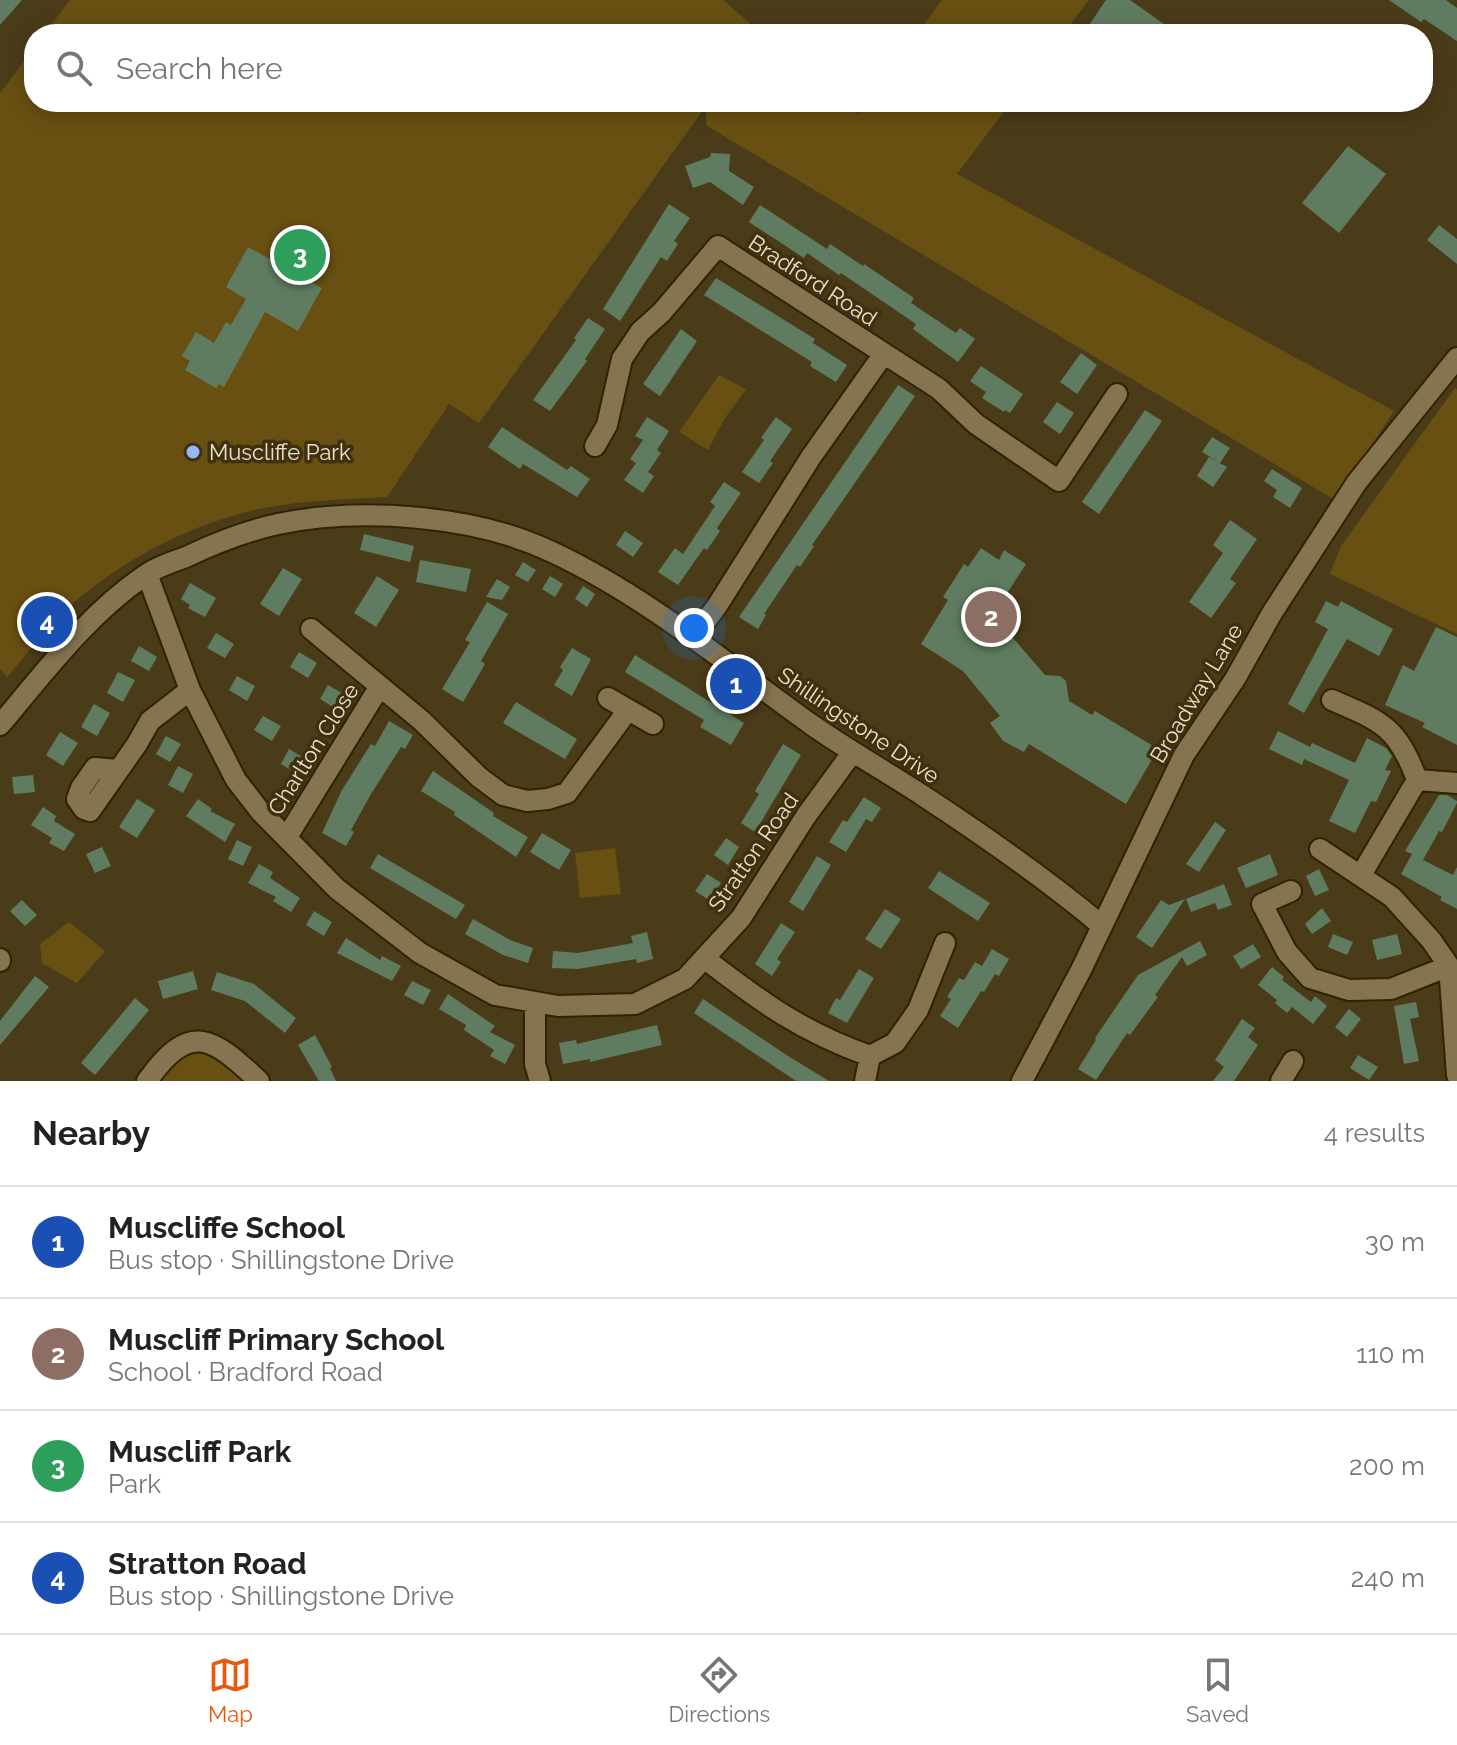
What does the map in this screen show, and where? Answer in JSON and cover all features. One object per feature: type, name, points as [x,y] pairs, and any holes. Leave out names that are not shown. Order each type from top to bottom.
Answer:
[{"type":"street","name":"Bradford Road","points":[[595,446],[607,425],[622,359],[640,332],[662,312],[711,242],[939,389],[976,424],[1059,481],[1117,394]]},
{"type":"street","name":"Bradford Road","points":[[693,638],[717,606],[811,457],[883,355]]},
{"type":"street","name":"Broadway Lane","points":[[1022,1081],[1081,970],[1184,755],[1357,482],[1457,358]]},
{"type":"street","name":"Shillingstone Drive","points":[[0,725],[105,607],[147,574],[217,543],[276,525],[345,517],[403,518],[460,524],[509,535],[551,551],[614,585],[852,753],[921,795],[1063,894],[1101,925]]},
{"type":"street","name":"Stratton Road","points":[[147,574],[190,690],[236,780],[260,811],[337,889],[420,953],[495,995],[558,1006],[635,1004],[685,979],[741,918],[806,816],[852,753]]},
{"type":"street","name":"Charlton Close","points":[[311,629],[422,721],[479,777],[503,795],[527,801],[567,793],[628,710]]},
{"type":"street","name":"Charlton Close","points":[[287,837],[380,686]]},
{"type":"street","points":[[117,770],[150,721],[190,690]]},
{"type":"street","points":[[608,698],[653,724]]},
{"type":"street","points":[[1332,700],[1375,718],[1400,741],[1417,780]]},
{"type":"street","points":[[1417,780],[1457,783]]},
{"type":"street","points":[[1361,875],[1417,780]]},
{"type":"street","points":[[1320,849],[1392,897],[1431,940],[1449,966],[1457,1075]]},
{"type":"street","points":[[1291,891],[1262,904],[1287,952],[1310,978],[1349,990],[1391,989],[1449,966]]},
{"type":"street","points":[[704,958],[772,1010],[831,1043],[870,1056],[895,1043],[918,1010],[945,943]]},
{"type":"street","points":[[535,1002],[535,1064],[540,1081]]},
{"type":"street","points":[[147,1081],[171,1051],[186,1042],[199,1040],[214,1044],[259,1081]]},
{"type":"street","points":[[865,1081],[870,1056]]},
{"type":"street","points":[[1281,1081],[1293,1061]]},
{"type":"shaded area","points":[[70,0],[723,0],[751,24],[52,24]]},
{"type":"shaded area","points":[[942,0],[1089,0],[1071,24],[924,24]]},
{"type":"shaded area","points":[[24,61],[24,112],[701,112],[479,423],[449,404],[387,497],[313,501],[241,513],[157,546],[81,596],[52,623],[7,677],[0,669],[0,93]]},
{"type":"shaded area","points":[[706,112],[1004,112],[957,174],[1394,411],[1335,500],[707,126]]},
{"type":"shaded area","points":[[719,375],[746,389],[725,418],[708,450],[679,432]]},
{"type":"shaded area","points":[[1455,388],[1457,634],[1330,574],[1341,546]]},
{"type":"shaded area","points":[[615,848],[621,894],[580,898],[575,853]]},
{"type":"shaded area","points":[[69,922],[105,951],[77,983],[42,963],[40,944]]},
{"type":"shaded area","points":[[208,1048],[252,1081],[161,1081],[183,1052]]},
{"type":"building","points":[[0,0],[22,0],[0,25]]},
{"type":"building","points":[[1106,0],[1130,0],[1164,24],[1090,24]]},
{"type":"building","points":[[1389,0],[1446,0],[1457,8],[1457,41],[1424,19],[1421,22]]},
{"type":"building","points":[[1348,146],[1386,174],[1339,233],[1302,203]]},
{"type":"building","points":[[711,153],[730,154],[729,171],[754,187],[743,205],[710,182],[693,188],[685,166],[710,157]]},
{"type":"building","points":[[669,204],[690,218],[674,241],[678,244],[667,261],[661,257],[620,321],[603,309]]},
{"type":"building","points":[[760,205],[827,249],[830,244],[864,264],[914,298],[911,303],[956,333],[960,328],[975,339],[958,362],[913,329],[916,324],[841,273],[839,275],[807,253],[804,258],[749,222]]},
{"type":"building","points":[[1439,225],[1457,239],[1457,264],[1427,240]]},
{"type":"building","points":[[248,247],[322,288],[298,331],[265,312],[224,387],[219,384],[216,388],[185,370],[190,361],[182,356],[196,332],[214,343],[226,322],[231,325],[246,299],[226,287]]},
{"type":"building","points":[[716,278],[815,339],[813,343],[847,365],[836,382],[810,366],[812,362],[704,295]]},
{"type":"building","points":[[588,318],[605,329],[585,359],[587,361],[550,411],[533,400]]},
{"type":"building","points":[[681,329],[697,341],[660,396],[643,384]]},
{"type":"building","points":[[1081,353],[1097,365],[1077,394],[1060,382]]},
{"type":"building","points":[[981,366],[1023,394],[1010,413],[982,398],[986,392],[970,381]]},
{"type":"building","points":[[898,385],[915,396],[800,567],[797,565],[764,614],[758,629],[739,617]]},
{"type":"building","points":[[1057,402],[1074,413],[1060,434],[1043,422]]},
{"type":"building","points":[[1145,410],[1162,421],[1099,514],[1082,502]]},
{"type":"building","points":[[647,417],[669,431],[657,450],[661,453],[648,472],[654,476],[643,493],[624,480],[636,463],[630,459],[643,440],[635,436]]},
{"type":"building","points":[[776,417],[792,429],[759,483],[742,472]]},
{"type":"building","points":[[502,427],[567,470],[571,466],[590,479],[577,497],[523,464],[520,469],[488,447]]},
{"type":"building","points":[[1212,437],[1230,448],[1220,463],[1202,452]]},
{"type":"building","points":[[1209,457],[1227,467],[1213,487],[1197,476]]},
{"type":"building","points":[[1272,469],[1302,488],[1290,508],[1273,497],[1277,490],[1264,481]]},
{"type":"building","points":[[724,482],[741,493],[717,528],[720,531],[707,550],[704,548],[678,585],[658,572],[675,548],[683,554],[715,506],[710,502]]},
{"type":"building","points":[[1230,520],[1257,539],[1230,579],[1236,583],[1211,618],[1189,602],[1223,553],[1213,545]]},
{"type":"building","points":[[625,531],[643,543],[633,557],[616,545]]},
{"type":"building","points":[[364,534],[414,546],[410,562],[360,550]]},
{"type":"building","points":[[981,548],[999,560],[1004,550],[1026,564],[993,615],[1045,675],[1060,676],[1066,681],[1069,701],[1092,715],[1095,711],[1158,749],[1126,804],[1029,744],[1024,752],[1003,741],[990,723],[1000,716],[963,671],[921,644],[948,600],[943,597],[964,564],[968,567]]},
{"type":"building","points":[[420,560],[471,569],[466,592],[416,582]]},
{"type":"building","points":[[523,562],[536,570],[528,582],[515,575]]},
{"type":"building","points":[[283,568],[302,579],[279,616],[260,604]]},
{"type":"building","points":[[377,576],[399,590],[376,627],[354,613]]},
{"type":"building","points":[[550,576],[563,584],[555,597],[542,589]]},
{"type":"building","points":[[497,579],[510,587],[502,600],[486,597]]},
{"type":"building","points":[[190,583],[216,598],[205,617],[188,608],[190,605],[181,599]]},
{"type":"building","points":[[583,586],[595,594],[587,607],[575,599]]},
{"type":"building","points":[[1326,601],[1338,607],[1341,601],[1393,629],[1379,656],[1347,639],[1304,713],[1288,704],[1328,629],[1315,622]]},
{"type":"building","points":[[487,602],[508,614],[481,661],[485,664],[463,702],[442,689],[470,642],[465,640]]},
{"type":"building","points":[[1436,627],[1457,637],[1457,745],[1422,727],[1425,723],[1385,705],[1403,665],[1414,671]]},
{"type":"building","points":[[216,633],[234,644],[225,658],[207,648]]},
{"type":"building","points":[[139,646],[157,657],[149,671],[131,661]]},
{"type":"building","points":[[572,648],[591,659],[572,696],[554,685],[563,670],[560,667]]},
{"type":"building","points":[[299,652],[317,663],[308,678],[290,667]]},
{"type":"building","points":[[635,655],[744,723],[731,745],[700,727],[704,720],[625,672]]},
{"type":"building","points":[[118,672],[135,680],[123,702],[107,693]]},
{"type":"building","points":[[237,676],[255,686],[247,701],[229,690]]},
{"type":"building","points":[[328,685],[347,696],[338,710],[320,699]]},
{"type":"building","points":[[516,702],[577,739],[565,759],[503,723]]},
{"type":"building","points":[[94,704],[110,713],[97,736],[81,727]]},
{"type":"building","points":[[263,716],[281,726],[272,741],[254,730]]},
{"type":"building","points":[[389,721],[413,735],[405,749],[401,747],[371,794],[351,830],[354,832],[346,846],[322,833],[342,790],[371,744],[375,746]]},
{"type":"building","points":[[1278,731],[1310,747],[1312,743],[1355,763],[1367,738],[1386,748],[1392,756],[1385,770],[1391,771],[1376,802],[1371,801],[1355,833],[1329,821],[1349,780],[1304,759],[1302,765],[1269,749]]},
{"type":"building","points":[[60,732],[78,743],[63,766],[46,755]]},
{"type":"building","points":[[166,736],[181,744],[170,762],[156,754]]},
{"type":"building","points":[[783,744],[801,755],[755,832],[741,823],[759,794],[755,791]]},
{"type":"building","points":[[289,749],[307,760],[299,775],[281,764]]},
{"type":"building","points":[[178,766],[193,774],[183,793],[168,785]]},
{"type":"building","points":[[433,771],[494,813],[493,816],[528,837],[516,857],[421,791]]},
{"type":"building","points":[[33,775],[35,792],[14,794],[12,777]]},
{"type":"building","points":[[1439,795],[1447,795],[1457,803],[1423,860],[1453,875],[1457,867],[1457,909],[1401,874],[1412,854],[1405,851]]},
{"type":"building","points":[[864,797],[881,808],[872,822],[866,819],[846,852],[829,842],[843,820],[847,822]]},
{"type":"building","points":[[137,799],[155,810],[137,838],[119,827]]},
{"type":"building","points":[[198,799],[212,809],[210,811],[235,824],[225,842],[186,816]]},
{"type":"building","points":[[43,807],[56,816],[54,821],[75,834],[64,851],[49,843],[52,838],[31,825]]},
{"type":"building","points":[[1215,822],[1226,830],[1199,872],[1186,864]]},
{"type":"building","points":[[542,833],[571,850],[559,870],[530,852]]},
{"type":"building","points":[[726,838],[739,847],[728,865],[714,855]]},
{"type":"building","points":[[237,840],[252,847],[243,866],[228,859]]},
{"type":"building","points":[[102,847],[111,866],[95,873],[86,854]]},
{"type":"building","points":[[378,854],[465,905],[456,919],[370,868]]},
{"type":"building","points":[[1270,854],[1278,875],[1246,888],[1237,868]]},
{"type":"building","points":[[817,856],[831,865],[803,911],[789,902]]},
{"type":"building","points":[[259,864],[273,872],[270,878],[300,898],[291,912],[273,901],[276,897],[248,883]]},
{"type":"building","points":[[1319,869],[1329,890],[1315,896],[1306,876]]},
{"type":"building","points":[[939,871],[990,903],[978,921],[928,888]]},
{"type":"building","points":[[707,874],[721,883],[709,900],[695,891]]},
{"type":"building","points":[[1224,884],[1232,905],[1218,910],[1215,903],[1191,912],[1186,899]]},
{"type":"building","points":[[1185,899],[1152,948],[1136,937],[1161,900],[1169,905]]},
{"type":"building","points":[[22,900],[37,915],[25,926],[10,911]]},
{"type":"building","points":[[1322,908],[1331,921],[1312,934],[1305,924]]},
{"type":"building","points":[[885,909],[901,919],[881,949],[865,939]]},
{"type":"building","points":[[314,911],[332,922],[324,936],[306,925]]},
{"type":"building","points":[[473,919],[510,940],[533,948],[528,963],[503,955],[465,934]]},
{"type":"building","points":[[781,923],[795,932],[777,959],[781,962],[772,976],[755,964]]},
{"type":"building","points":[[647,932],[653,959],[578,969],[552,968],[553,951],[578,953],[633,943],[631,936]]},
{"type":"building","points":[[1333,934],[1353,942],[1347,955],[1328,947]]},
{"type":"building","points":[[1397,934],[1402,954],[1377,960],[1372,940]]},
{"type":"building","points":[[346,938],[380,960],[382,956],[401,966],[392,981],[337,953]]},
{"type":"building","points":[[1200,941],[1207,955],[1187,966],[1182,957],[1155,995],[1158,997],[1130,1035],[1127,1033],[1096,1080],[1078,1069],[1138,975]]},
{"type":"building","points":[[1253,944],[1261,957],[1241,969],[1233,956]]},
{"type":"building","points":[[992,949],[1009,959],[999,976],[995,974],[984,992],[981,991],[958,1028],[940,1016],[951,999],[947,997],[959,978],[964,980],[975,962],[982,966]]},
{"type":"building","points":[[1272,967],[1284,977],[1282,980],[1311,1002],[1315,996],[1327,1006],[1313,1024],[1292,1007],[1287,1013],[1275,1003],[1277,1000],[1258,985]]},
{"type":"building","points":[[859,969],[874,978],[847,1023],[828,1013]]},
{"type":"building","points":[[193,971],[198,989],[163,999],[158,981]]},
{"type":"building","points":[[217,972],[254,984],[296,1018],[285,1033],[245,1001],[211,990]]},
{"type":"building","points":[[35,976],[49,987],[0,1045],[0,1021]]},
{"type":"building","points":[[412,981],[431,990],[423,1005],[404,995]]},
{"type":"building","points":[[448,994],[495,1026],[490,1032],[515,1045],[505,1064],[490,1056],[494,1050],[464,1030],[466,1025],[439,1009]]},
{"type":"building","points":[[135,998],[149,1010],[95,1075],[81,1063]]},
{"type":"building","points":[[703,999],[829,1081],[796,1081],[694,1013]]},
{"type":"building","points":[[1416,1002],[1419,1017],[1410,1019],[1419,1061],[1404,1064],[1394,1006]]},
{"type":"building","points":[[1349,1009],[1361,1019],[1347,1037],[1335,1027]]},
{"type":"building","points":[[1242,1019],[1255,1028],[1248,1037],[1258,1045],[1234,1081],[1213,1081],[1224,1067],[1215,1060]]},
{"type":"building","points":[[657,1025],[662,1045],[590,1062],[590,1059],[563,1064],[559,1043],[576,1040],[577,1044]]},
{"type":"building","points":[[315,1035],[336,1081],[319,1081],[298,1045]]},
{"type":"building","points":[[1358,1055],[1378,1067],[1369,1080],[1350,1068]]},
{"type":"place","name":"Muscliff Park","points":[[300,255]]},
{"type":"place","name":"Muscliffe Park","points":[[193,452]]},
{"type":"place","name":"Muscliff Primary School","points":[[991,617]]},
{"type":"place","name":"Stratton Road","points":[[47,622]]},
{"type":"place","name":"Muscliffe School","points":[[736,684]]}]
